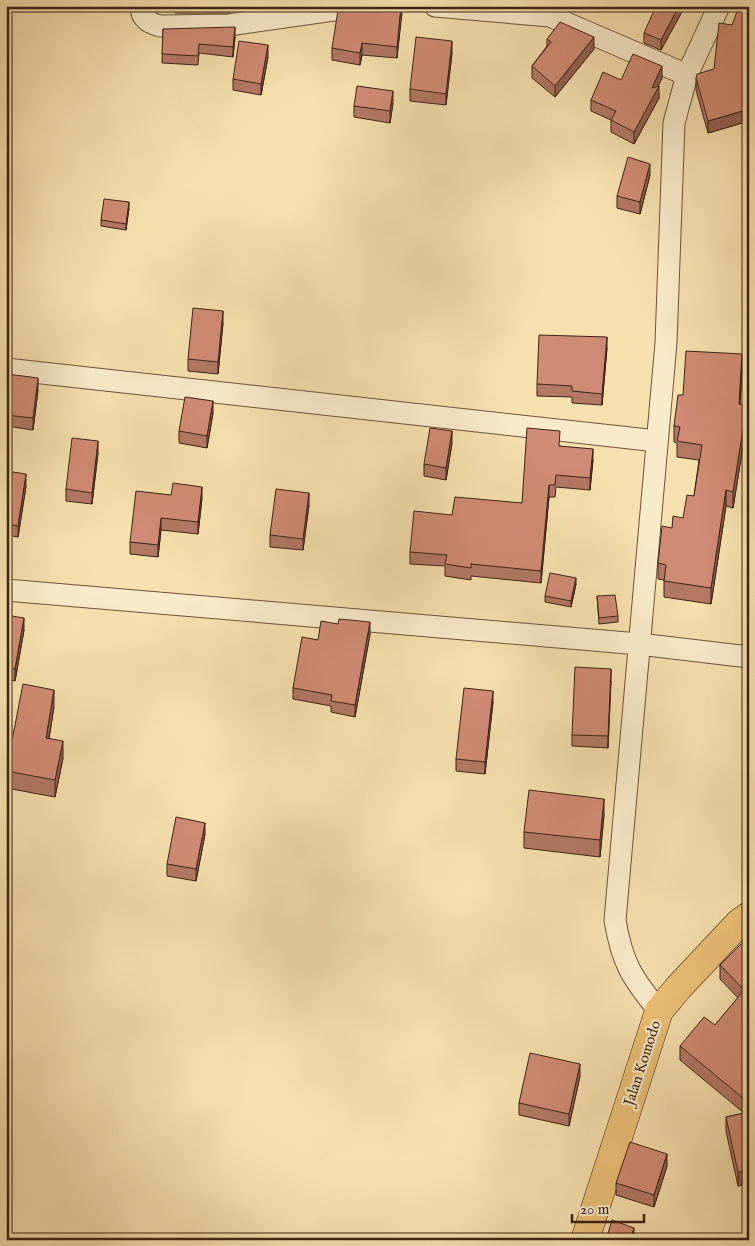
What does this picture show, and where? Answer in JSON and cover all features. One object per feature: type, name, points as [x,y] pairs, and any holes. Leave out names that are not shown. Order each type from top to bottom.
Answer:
[{"type":"highway","name":"Jalan Komodo","points":[[585,1240],[659,1011],[678,988],[746,925]]},
{"type":"street","points":[[141,6],[144,18],[150,23],[160,26],[178,26],[229,24],[362,6]]},
{"type":"street","points":[[435,6],[495,8],[550,16],[687,75]]},
{"type":"street","points":[[659,1011],[636,983],[624,962],[615,920],[666,343],[674,123],[687,75],[719,6]]},
{"type":"street","points":[[6,369],[657,441]]},
{"type":"street","points":[[6,590],[639,644],[749,657]]},
{"type":"building","points":[[365,6],[401,6],[397,47],[362,43],[360,53],[332,48],[338,10]]},
{"type":"building","points":[[656,6],[679,6],[661,40],[644,33]]},
{"type":"building","points":[[739,6],[749,6],[749,109],[708,121],[696,78],[697,74],[714,69],[719,23],[732,25]]},
{"type":"building","points":[[560,22],[594,37],[555,86],[532,66],[551,42],[547,39]]},
{"type":"building","points":[[235,27],[233,47],[199,44],[198,56],[162,54],[163,29]]},
{"type":"building","points":[[416,37],[452,41],[446,94],[410,89]]},
{"type":"building","points":[[239,41],[268,45],[261,84],[233,79]]},
{"type":"building","points":[[633,54],[662,66],[652,88],[659,86],[634,132],[611,120],[616,111],[591,100],[603,72],[621,80]]},
{"type":"building","points":[[357,86],[393,91],[390,111],[354,106]]},
{"type":"building","points":[[628,157],[650,164],[640,202],[617,196]]},
{"type":"building","points":[[104,199],[129,202],[126,224],[101,220]]},
{"type":"building","points":[[193,308],[223,311],[218,362],[188,359]]},
{"type":"building","points":[[539,335],[607,337],[602,394],[572,391],[572,386],[537,384]]},
{"type":"building","points":[[686,351],[742,354],[739,404],[747,405],[733,492],[726,490],[711,588],[664,581],[666,565],[658,563],[662,526],[672,528],[673,516],[683,518],[687,495],[694,496],[702,445],[677,441],[680,427],[674,426],[678,395],[683,395]]},
{"type":"building","points":[[7,374],[38,378],[33,418],[6,415]]},
{"type":"building","points":[[185,397],[213,401],[207,436],[179,431]]},
{"type":"building","points":[[430,428],[452,431],[446,468],[424,464]]},
{"type":"building","points":[[527,428],[560,431],[559,446],[593,449],[590,478],[556,475],[555,485],[549,485],[541,571],[471,564],[471,568],[445,564],[447,555],[410,552],[414,511],[452,515],[455,497],[522,503]]},
{"type":"building","points":[[72,438],[98,441],[92,493],[66,489]]},
{"type":"building","points":[[6,471],[26,474],[18,526],[6,524]]},
{"type":"building","points":[[173,483],[202,487],[198,522],[161,518],[158,545],[130,542],[136,491],[171,495]]},
{"type":"building","points":[[276,489],[309,493],[303,539],[270,535]]},
{"type":"building","points":[[550,573],[576,578],[571,601],[545,596]]},
{"type":"building","points":[[615,595],[618,616],[599,618],[597,596]]},
{"type":"building","points":[[6,615],[24,618],[15,669],[6,668]]},
{"type":"building","points":[[339,619],[370,622],[355,705],[331,701],[332,695],[293,688],[302,637],[318,640],[321,621],[338,624]]},
{"type":"building","points":[[575,667],[611,669],[608,736],[572,735]]},
{"type":"building","points":[[23,684],[54,690],[46,738],[63,741],[55,780],[6,771]]},
{"type":"building","points":[[464,688],[493,691],[485,762],[456,759]]},
{"type":"building","points":[[529,790],[604,799],[600,840],[524,832]]},
{"type":"building","points":[[176,817],[205,823],[196,869],[167,864]]},
{"type":"building","points":[[744,941],[749,947],[749,1103],[680,1046],[704,1017],[715,1025],[744,990],[720,965]]},
{"type":"building","points":[[530,1053],[580,1064],[569,1114],[519,1103]]},
{"type":"building","points":[[749,1112],[749,1170],[738,1172],[726,1117]]},
{"type":"building","points":[[630,1142],[667,1154],[654,1195],[616,1183]]},
{"type":"building","points":[[612,1220],[634,1228],[630,1240],[606,1240]]}]
